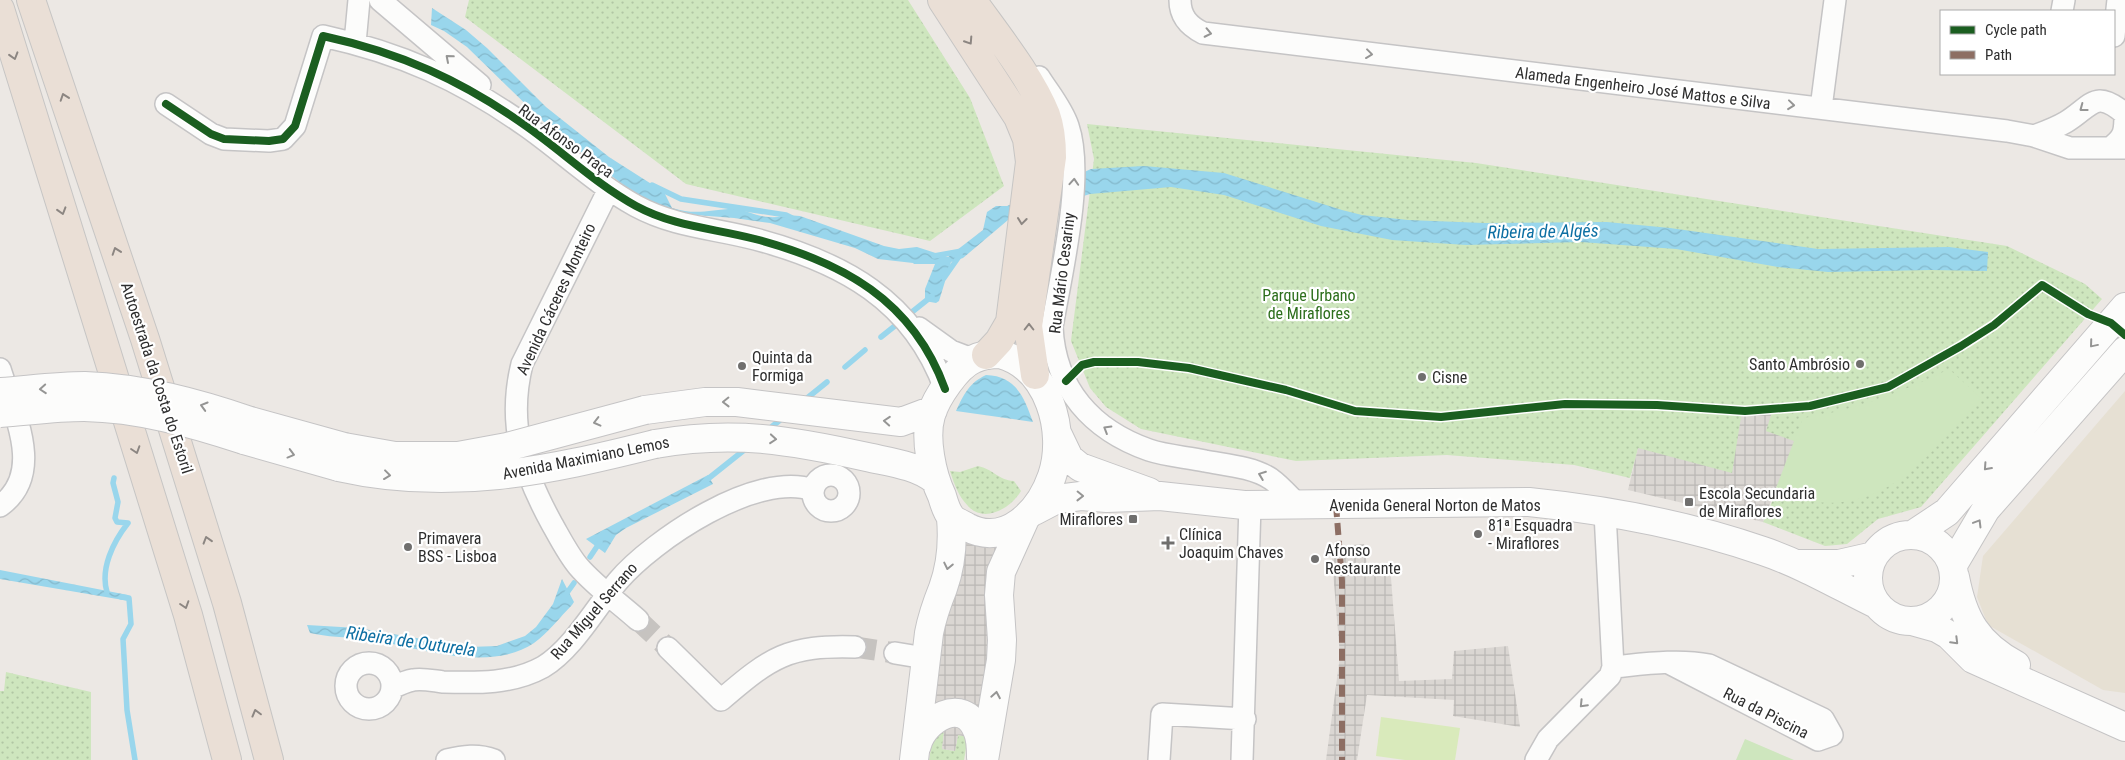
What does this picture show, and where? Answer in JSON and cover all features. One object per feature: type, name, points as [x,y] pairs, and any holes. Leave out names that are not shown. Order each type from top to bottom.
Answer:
[{"type":"highway","points":[[942,0],[1014,110],[1027,139],[1030,162],[1010,322],[1000,341],[979,357]]},
{"type":"highway","points":[[972,0],[1036,94],[1046,116],[1051,138],[1052,157],[1028,326],[1036,375]]},
{"type":"highway","name":"Autoestrada da Costa do Estoril","points":[[33,2],[146,338],[227,603],[269,760]]},
{"type":"highway","points":[[0,9],[188,616],[227,760]]},
{"type":"street","points":[[355,43],[359,0]]},
{"type":"street","points":[[380,0],[420,32],[525,125]]},
{"type":"street","name":"Rua Mário Cesariny","points":[[989,0],[1060,109],[1069,127],[1075,178],[1052,327],[1053,348],[1066,381],[1081,405],[1098,424],[1150,450],[1241,468],[1271,479],[1299,506]]},
{"type":"street","name":"Alameda Engenheiro José Mattos e Silva","points":[[1180,0],[1184,18],[1191,27],[1203,33],[1821,108],[2034,136],[2070,148],[2118,148]]},
{"type":"street","points":[[1821,108],[1835,0]]},
{"type":"street","points":[[2115,27],[2118,0]]},
{"type":"street","name":"Rua Afonso Praça","points":[[166,104],[211,134],[224,139],[269,141],[283,139],[295,126],[323,36],[390,53],[452,79],[525,125],[609,190],[634,205],[675,224],[754,239],[808,256],[841,269],[862,282],[950,351],[979,357]]},
{"type":"street","points":[[2034,136],[2066,122],[2090,102],[2101,100],[2113,103],[2125,114],[2124,132],[2118,148]]},
{"type":"street","name":"Avenida Cáceres Monteiro","points":[[609,190],[522,364],[517,384],[516,428],[522,457],[534,491],[580,568],[638,620]]},
{"type":"street","points":[[1914,534],[1947,512],[2011,441],[2125,307]]},
{"type":"street","name":"Rua Afonso Praça","points":[[901,314],[927,349],[939,399]]},
{"type":"street","points":[[1912,621],[1928,618],[1941,609],[1954,588],[1954,569],[1986,509],[2125,351]]},
{"type":"street","points":[[914,756],[932,614],[944,587],[952,549],[951,518],[934,480],[929,454],[930,416],[953,377],[979,357],[1000,354],[1024,364],[1036,375],[1052,409],[1057,433],[1054,470],[1001,572],[999,595],[1001,660],[983,760]]},
{"type":"street","points":[[0,369],[21,436],[25,458],[19,484],[13,494],[0,506]]},
{"type":"street","name":"Avenida Maximiano Lemos","points":[[0,392],[84,386],[132,390],[185,400],[344,447],[368,452],[418,457],[458,456],[480,453],[645,410],[705,402],[737,402],[902,422],[939,399]]},
{"type":"street","name":"Avenida Maximiano Lemos","points":[[0,412],[84,407],[130,411],[187,422],[289,454],[339,467],[365,473],[417,478],[459,478],[514,474],[570,464],[693,437],[723,436],[791,441],[891,462],[915,469],[934,480]]},
{"type":"street","name":"Avenida General Norton de Matos","points":[[1057,433],[1069,458],[1080,467],[1160,496]]},
{"type":"street","name":"Rua Miguel Serrano","points":[[392,688],[413,680],[488,683],[530,673],[546,665],[578,634],[608,593],[628,570],[652,548],[685,525],[738,499],[776,488],[804,487],[813,490]]},
{"type":"street","name":"Avenida General Norton de Matos","points":[[1029,516],[1057,499],[1070,496],[1107,498],[1160,496],[1250,505],[1299,506],[1529,502],[1571,506],[1700,532],[1764,551],[1876,604]]},
{"type":"street","points":[[1242,760],[1245,719],[1250,505]]},
{"type":"street","points":[[1536,760],[1548,739],[1610,676],[1613,667],[1605,513]]},
{"type":"street","points":[[951,518],[978,533],[1004,531],[1029,516]]},
{"type":"street","points":[[2125,715],[2024,670],[1987,646],[1976,635],[1966,616],[1959,599],[1954,569],[1942,547],[1932,539],[1914,534],[1900,536],[1883,544],[1874,556],[1868,576],[1870,591],[1876,604],[1886,613],[1901,620],[1937,628],[1949,635],[1973,660],[2125,727]]},
{"type":"street","name":"Avenida General Norton de Matos","points":[[1792,563],[1839,564],[1874,556]]},
{"type":"street","points":[[668,648],[721,700],[757,669],[786,654],[815,647],[855,647]]},
{"type":"street","points":[[895,653],[925,658]]},
{"type":"street","name":"Rua da Piscina","points":[[1613,667],[1669,663],[1695,662],[1709,665],[1824,719],[1832,735],[1818,740],[1669,663]]},
{"type":"street","points":[[914,756],[919,737],[927,726],[945,714],[954,712],[963,714],[977,729],[983,760]]},
{"type":"street","points":[[1159,760],[1162,714],[1245,719]]},
{"type":"street","points":[[447,760],[462,756],[486,757],[494,760]]},
{"type":"shaded area","points":[[2125,391],[2125,693],[2103,690],[1988,625],[1977,597],[1983,556]]},
{"type":"shaded area","points":[[1773,409],[1766,431],[1794,441],[1763,522],[1628,490],[1638,448],[1732,473],[1742,411]]},
{"type":"shaded area","points":[[959,538],[999,544],[992,634],[980,717],[924,717]]},
{"type":"shaded area","points":[[1364,544],[1367,566],[1390,565],[1399,681],[1452,679],[1454,651],[1508,646],[1520,727],[1453,716],[1454,700],[1367,695],[1357,760],[1326,760],[1340,656],[1331,547]]},
{"type":"shaded area","points":[[958,721],[968,737],[958,735],[955,751],[942,749],[944,733],[934,731]]},
{"type":"green space","points":[[469,0],[908,0],[970,98],[1004,186],[930,241],[686,184],[465,17]]},
{"type":"green space","name":"Parque Urbano de Miraflores","points":[[1087,124],[1476,163],[2007,246],[2085,284],[2102,299],[1921,507],[1878,519],[1847,544],[1825,546],[1763,522],[1775,495],[1638,449],[1630,478],[1574,465],[1447,455],[1296,461],[1141,429],[1106,407],[1090,388],[1071,341],[1094,159]]},
{"type":"green space","points":[[1949,369],[1981,398],[1937,447],[1892,484],[1868,496],[1841,502],[1809,502],[1773,493],[1803,418],[1823,415],[1878,399]]},
{"type":"green space","points":[[978,466],[988,469],[1004,479],[1014,481],[1021,491],[1017,497],[997,512],[982,514],[974,511],[962,498],[950,471],[960,472]]},
{"type":"green space","points":[[6,672],[91,692],[91,760],[0,760],[0,691],[4,691]]},
{"type":"green space","points":[[1381,717],[1460,728],[1455,760],[1405,760],[1376,756]]},
{"type":"green space","points":[[934,731],[944,732],[942,749],[955,751],[958,735],[968,737],[964,760],[929,760]]},
{"type":"green space","points":[[1745,739],[1794,760],[1736,760]]},
{"type":"water","points":[[432,8],[466,30],[487,48],[546,107],[609,157],[664,192],[672,208],[689,212],[738,209],[760,216],[800,216],[884,246],[899,249],[917,247],[948,257],[983,230],[987,212],[996,206],[1007,206],[1091,169],[1144,166],[1224,173],[1362,215],[1408,220],[1484,223],[1607,222],[1670,228],[1818,249],[1949,247],[1988,252],[1987,271],[1828,272],[1778,267],[1676,249],[1581,242],[1466,245],[1392,240],[1321,226],[1224,195],[1171,187],[1090,194],[1008,220],[963,258],[951,262],[939,301],[936,303],[925,301],[925,289],[935,264],[914,264],[878,259],[855,248],[770,223],[683,214],[657,205],[630,190],[544,122],[467,47],[444,31],[431,25]]},
{"type":"water","points":[[986,375],[1005,379],[1012,384],[1022,396],[1033,422],[956,411],[968,390],[975,382]]},
{"type":"water","points":[[708,475],[713,484],[626,528],[616,535],[605,553],[586,539]]},
{"type":"water","points":[[0,570],[128,595],[129,601],[0,579]]},
{"type":"water","points":[[562,579],[574,602],[572,605],[534,643],[515,652],[494,657],[450,655],[383,642],[310,633],[307,625],[358,628],[469,647],[497,646],[525,636],[536,627],[553,604]]},
{"type":"waterway","name":"Ribeira de Algés","points":[[652,185],[681,199],[786,215],[792,218]]},
{"type":"waterway","name":"Ribeira de Algés","points":[[934,256],[962,251]]},
{"type":"waterway","name":"Ribeira de Outurela","points":[[944,278],[960,255]]},
{"type":"waterway","name":"Ribeira de Outurela","points":[[912,312],[932,296]]},
{"type":"waterway","name":"Ribeira de Outurela","points":[[881,337],[896,325]]},
{"type":"waterway","name":"Ribeira de Outurela","points":[[845,367],[865,350]]},
{"type":"waterway","name":"Ribeira de Outurela","points":[[806,399],[827,382]]},
{"type":"waterway","name":"Ribeira de Outurela","points":[[769,429],[785,416]]},
{"type":"waterway","name":"Ribeira de Outurela","points":[[704,482],[748,447]]},
{"type":"waterway","points":[[107,592],[105,574],[109,556],[117,539],[128,523],[117,522],[115,518],[118,502],[113,483],[114,478]]},
{"type":"waterway","name":"Ribeira de Outurela","points":[[590,557],[600,542]]},
{"type":"waterway","name":"Ribeira de Outurela","points":[[564,597],[574,583]]},
{"type":"waterway","points":[[121,597],[129,598],[131,624],[123,639],[127,710],[135,760]]},
{"type":"tunnel","points":[[638,620],[668,648]]},
{"type":"tunnel","points":[[855,647],[895,653]]},
{"type":"marked path","points":[[1336,505],[1342,581],[1342,760]]},
{"type":"cycle path","points":[[166,104],[211,134],[224,139],[269,141],[283,139],[295,126],[323,36],[404,60],[454,82],[502,110],[540,136],[607,188],[636,206],[680,223],[787,248],[845,273],[871,289],[894,308],[914,331],[931,358],[945,389]]},
{"type":"cycle path","points":[[1066,381],[1082,365],[1094,362],[1138,362],[1189,368],[1286,390],[1355,411],[1441,417],[1565,404],[1657,405],[1745,411],[1810,406],[1888,387],[1994,325],[2042,285],[2088,314],[2111,323],[2125,335]]},
{"type":"place","name":"Santo Ambrósio","points":[[1860,364]]},
{"type":"place","name":"Quinta da Formiga","points":[[742,366]]},
{"type":"place","name":"Cisne","points":[[1422,377]]},
{"type":"place","name":"Escola Secundaria de Miraflores","points":[[1689,502]]},
{"type":"place","name":"Miraflores","points":[[1133,519]]},
{"type":"place","name":"81ª Esquadra - Miraflores","points":[[1478,534]]},
{"type":"place","name":"Clínica Joaquim Chaves","points":[[1168,543]]},
{"type":"place","name":"Primavera BSS - Lisboa","points":[[408,547]]},
{"type":"place","name":"Afonso Restaurante","points":[[1315,559]]}]
